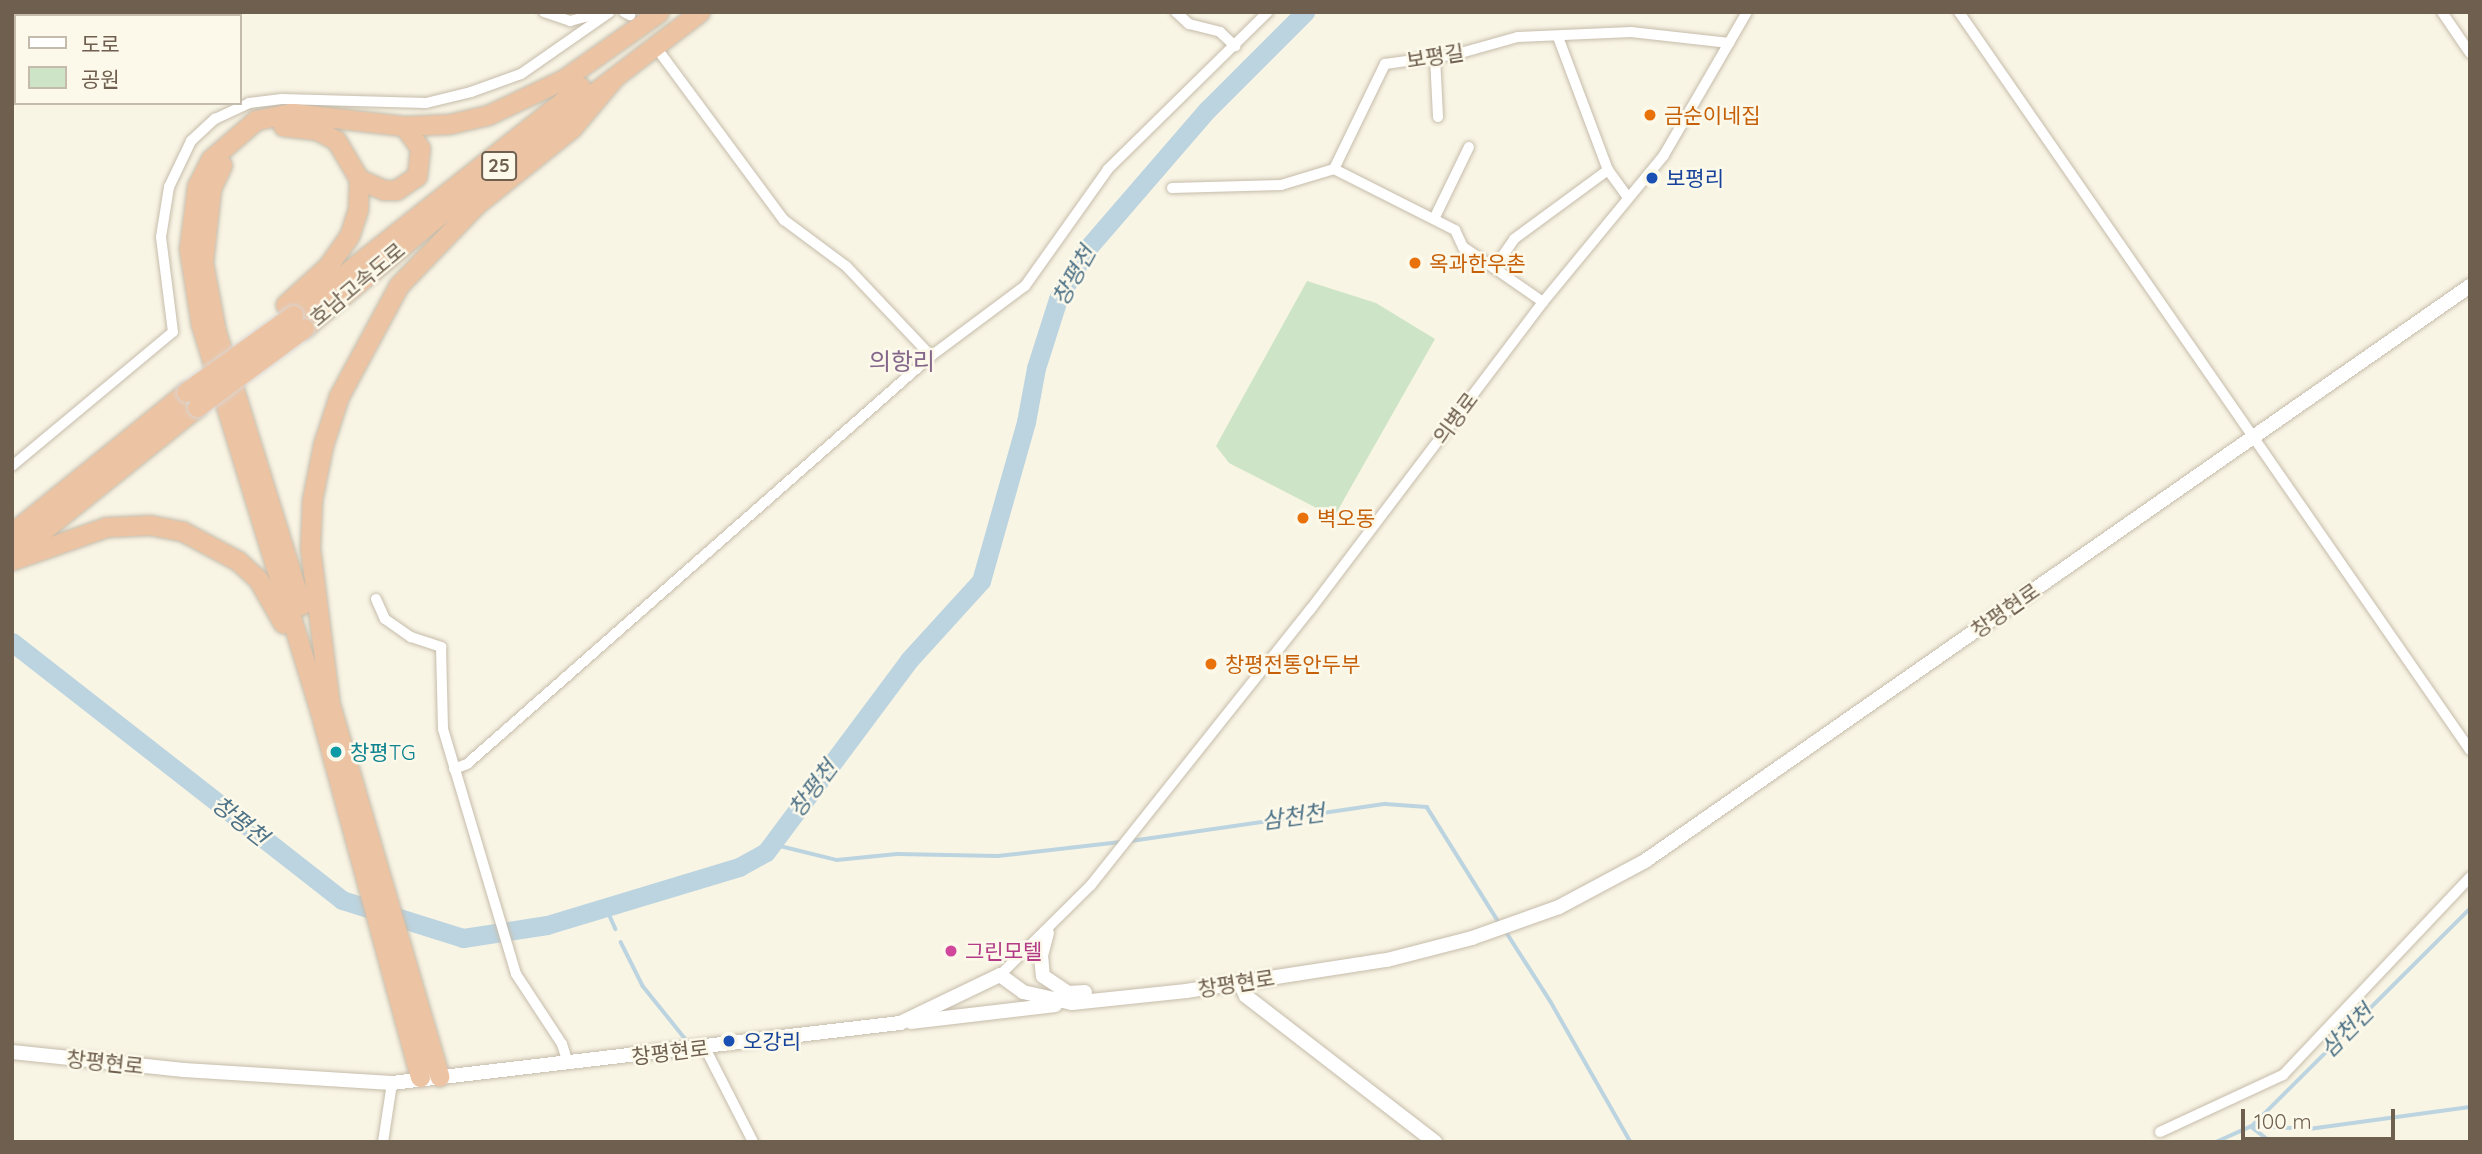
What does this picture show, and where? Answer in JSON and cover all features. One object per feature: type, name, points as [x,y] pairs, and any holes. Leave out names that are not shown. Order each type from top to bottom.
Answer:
[{"type":"highway","points":[[430,1077],[410,969],[373,841],[325,707],[201,325],[189,249],[197,186],[211,159],[256,120],[292,113],[404,126],[449,124],[508,106],[564,79],[659,12]]},
{"type":"highway","name":"호남고속도로","points":[[12,557],[192,400],[511,138],[680,12]]},
{"type":"highway","name":"호남고속도로","points":[[294,316],[700,12]]},
{"type":"highway","points":[[325,707],[310,548],[314,489],[339,396],[399,285],[445,232],[572,128],[614,78]]},
{"type":"highway","points":[[294,316],[349,236],[358,209],[359,179],[336,140],[317,130],[290,125],[264,130],[223,163],[211,189],[204,253],[216,332],[260,460],[325,707],[346,818],[386,958],[430,1077]]},
{"type":"highway","points":[[359,179],[384,190],[396,190],[417,176],[420,148],[404,126]]},
{"type":"highway","name":"25","points":[[192,400],[294,316]]},
{"type":"highway","name":"호남고속도로","points":[[12,533],[192,400]]},
{"type":"highway","points":[[12,557],[106,527],[150,525],[211,544],[238,561],[264,588],[325,707]]},
{"type":"main road","name":"창평현로","points":[[12,1052],[184,1070],[393,1083],[900,1023],[1000,975],[1023,992],[1072,1003],[1152,995],[1387,960],[1472,938],[1532,918],[1645,861],[2470,286]]},
{"type":"main road","points":[[1047,933],[1041,955],[1043,975],[1055,987],[1068,993],[1124,989],[1152,995]]},
{"type":"main road","points":[[1240,982],[1246,996],[1435,1142]]},
{"type":"main road","points":[[900,1023],[1072,1003]]},
{"type":"street","points":[[544,12],[570,21],[603,12]]},
{"type":"street","points":[[12,466],[173,332],[161,237],[169,187],[191,141],[215,119],[249,103],[282,99],[426,103],[471,92],[522,74],[610,12]]},
{"type":"street","points":[[1176,12],[1189,24],[1220,32],[1235,46]]},
{"type":"street","points":[[454,769],[467,764],[931,356],[1025,286],[1108,169],[1268,12]]},
{"type":"street","name":"의병로","points":[[1047,933],[1091,885],[1310,610],[1543,302],[1670,145],[1747,12]]},
{"type":"street","points":[[1959,12],[2470,750]]},
{"type":"street","points":[[2442,12],[2470,53]]},
{"type":"street","name":"보평길","points":[[1334,169],[1385,64],[1435,57],[1518,37],[1631,32],[1729,43]]},
{"type":"street","points":[[1558,37],[1608,170],[1628,198]]},
{"type":"street","points":[[661,54],[784,220],[846,266],[931,356]]},
{"type":"street","points":[[1435,57],[1438,117]]},
{"type":"street","points":[[1434,219],[1469,147]]},
{"type":"street","points":[[1172,188],[1281,185],[1334,169],[1455,230],[1463,247],[1543,302]]},
{"type":"street","points":[[1494,268],[1514,239],[1608,170]]},
{"type":"street","points":[[376,599],[386,619],[411,637],[442,647],[443,729],[454,769],[514,966],[562,1044],[568,1064]]},
{"type":"street","points":[[2160,1132],[2283,1075],[2470,877]]},
{"type":"street","points":[[1000,975],[1047,933]]},
{"type":"street","points":[[705,1048],[753,1142]]},
{"type":"street","points":[[383,1142],[393,1083]]},
{"type":"green space","points":[[1307,281],[1376,303],[1435,339],[1334,517],[1229,463],[1216,446]]},
{"type":"waterway","name":"창평천","points":[[12,642],[342,900],[463,938],[547,925],[739,867],[766,852],[909,660],[981,581],[1026,422],[1036,368],[1058,299],[1086,250],[1207,110],[1305,12]]},
{"type":"waterway","name":"삼천천","points":[[1131,841],[1385,804],[1427,807],[1500,924]]},
{"type":"waterway","name":"삼천천","points":[[772,844],[837,860],[897,854],[998,856],[1120,842]]},
{"type":"waterway","points":[[606,907],[616,929]]},
{"type":"waterway","name":"삼천천","points":[[2216,1142],[2252,1126],[2470,909]]},
{"type":"waterway","name":"삼천천","points":[[1505,930],[1551,1002],[1631,1142]]},
{"type":"waterway","points":[[621,942],[643,986],[688,1042]]},
{"type":"waterway","points":[[2309,1129],[2470,1107]]},
{"type":"waterway","points":[[2252,1126],[2293,1128]]},
{"type":"waterway","points":[[2253,1128],[2271,1142]]},
{"type":"place","name":"금순이네집","points":[[1650,115]]},
{"type":"place","name":"보평리","points":[[1652,178]]},
{"type":"place","name":"옥과한우촌","points":[[1415,263]]},
{"type":"place","name":"벽오동","points":[[1303,518]]},
{"type":"place","name":"창평전통안두부","points":[[1211,664]]},
{"type":"place","name":"창평TG","points":[[336,752]]},
{"type":"place","name":"그린모텔","points":[[951,951]]},
{"type":"place","name":"오강리","points":[[729,1041]]},
{"type":"district","name":"의항리","points":[[902,362]]}]
